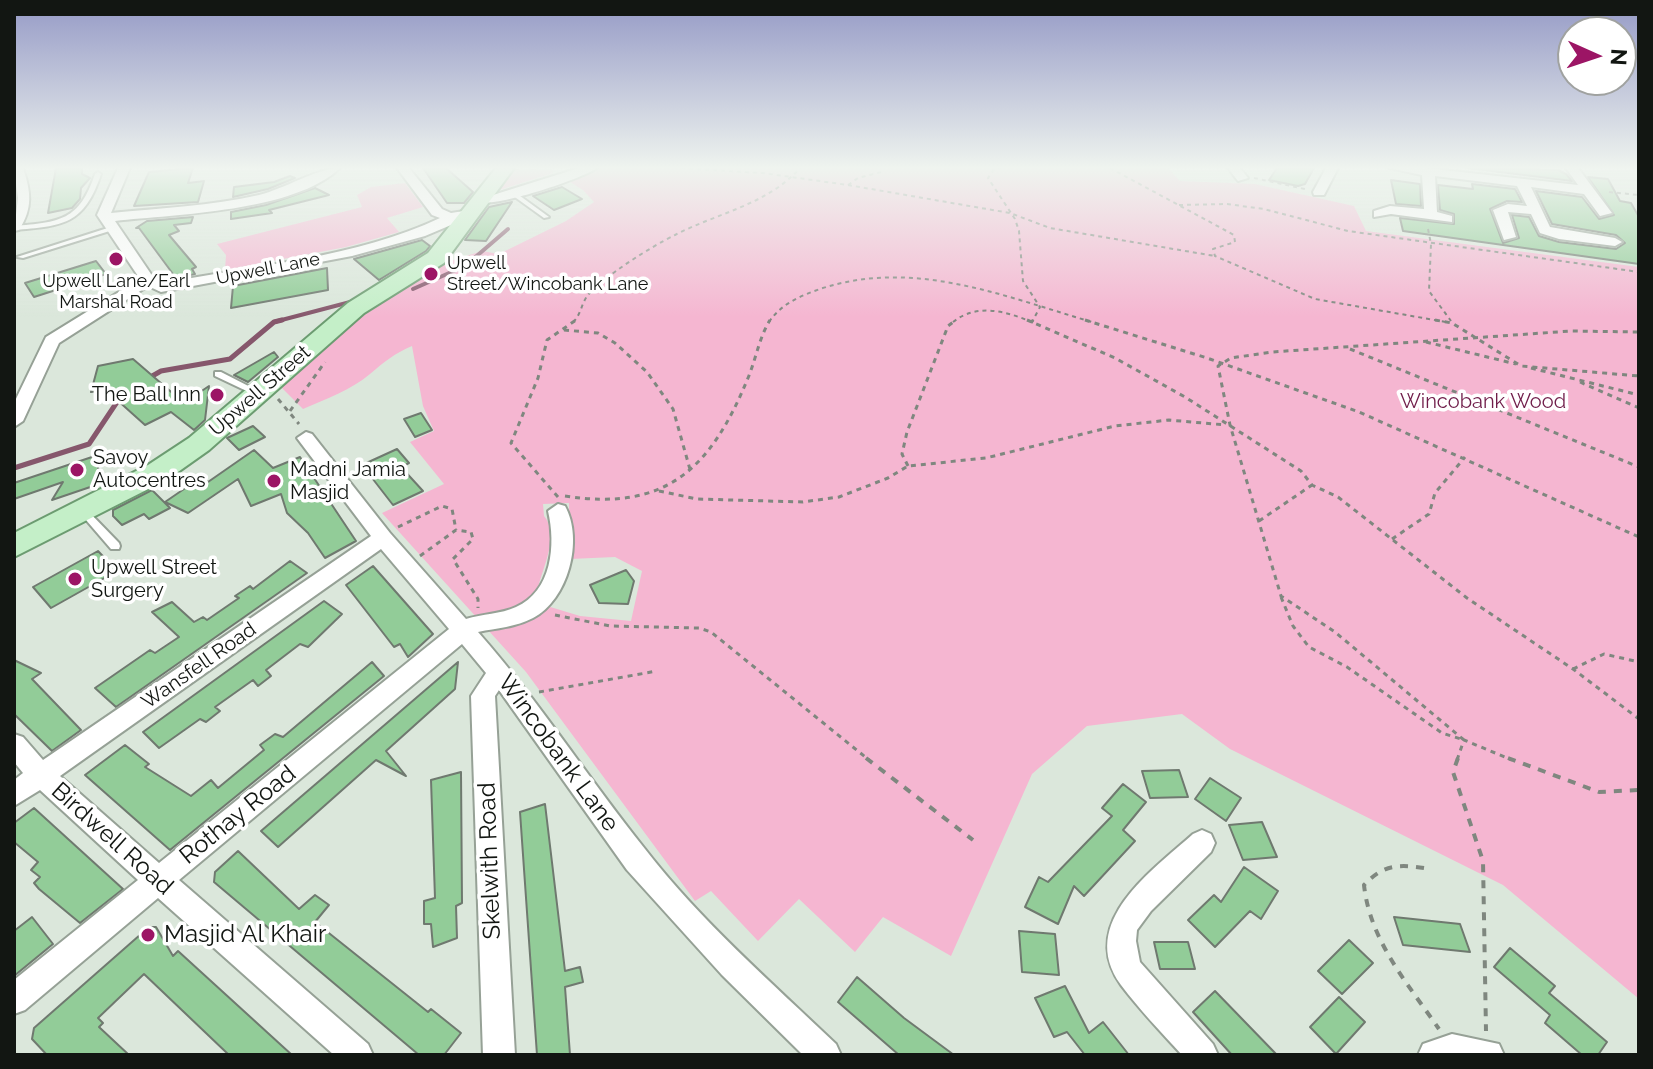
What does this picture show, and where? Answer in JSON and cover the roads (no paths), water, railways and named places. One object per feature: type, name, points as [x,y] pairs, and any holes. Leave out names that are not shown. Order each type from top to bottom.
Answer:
[{"type":"main road","name":"Upwell Street","points":[[14,546],[174,462],[356,308],[436,258],[463,218]]},
{"type":"street","points":[[14,421],[52,340],[154,284],[112,226],[110,218]]},
{"type":"street","points":[[112,226],[144,218]]},
{"type":"street","name":"Upwell Lane","points":[[154,284],[333,257],[420,233],[459,218]]},
{"type":"street","points":[[1503,218],[1509,237]]},
{"type":"street","points":[[1539,218],[1550,233],[1615,242]]},
{"type":"street","name":"Wincobank Lane","points":[[306,438],[382,537],[470,626],[520,703],[637,861],[732,965],[825,1055]]},
{"type":"street","points":[[470,626],[519,616],[536,608],[546,597],[563,546],[563,525],[558,504]]},
{"type":"street","name":"Wansfell Road","points":[[14,794],[382,537]]},
{"type":"street","name":"Rothay Road","points":[[14,999],[470,626]]},
{"type":"street","name":"Skelwith Road","points":[[499,1055],[483,696],[501,674]]},
{"type":"street","name":"Birdwell Road","points":[[14,745],[41,775],[357,1055]]},
{"type":"street","points":[[1202,843],[1125,924],[1122,956],[1129,972],[1202,1055]]},
{"type":"street","points":[[1443,1052],[1487,1055]]},
{"type":"lane","points":[[14,228],[47,225],[65,218]]},
{"type":"lane","points":[[21,257],[112,226]]},
{"type":"lane","points":[[218,374],[261,391]]},
{"type":"lane","points":[[83,511],[115,546]]},
{"type":"waterway","points":[[413,289],[465,266],[508,229]]},
{"type":"waterway","points":[[274,322],[354,301]]},
{"type":"waterway","points":[[274,322],[282,320]]},
{"type":"waterway","points":[[147,379],[161,371],[230,359],[274,322]]},
{"type":"waterway","points":[[14,468],[89,444],[121,396]]},
{"type":"place","name":"Upwell Lane/Earl Marshal Road","points":[[116,259]]},
{"type":"place","name":"Upwell Street/Wincobank Lane","points":[[431,274]]},
{"type":"place","name":"The Ball Inn","points":[[217,395]]},
{"type":"place","name":"Savoy Autocentres","points":[[77,470]]},
{"type":"place","name":"Madni Jamia Masjid","points":[[274,481]]},
{"type":"place","name":"Upwell Street Surgery","points":[[75,579]]},
{"type":"place","name":"Masjid Al Khair","points":[[148,935]]},
{"type":"park label","name":"Wincobank Wood","points":[[1483,402]]}]
